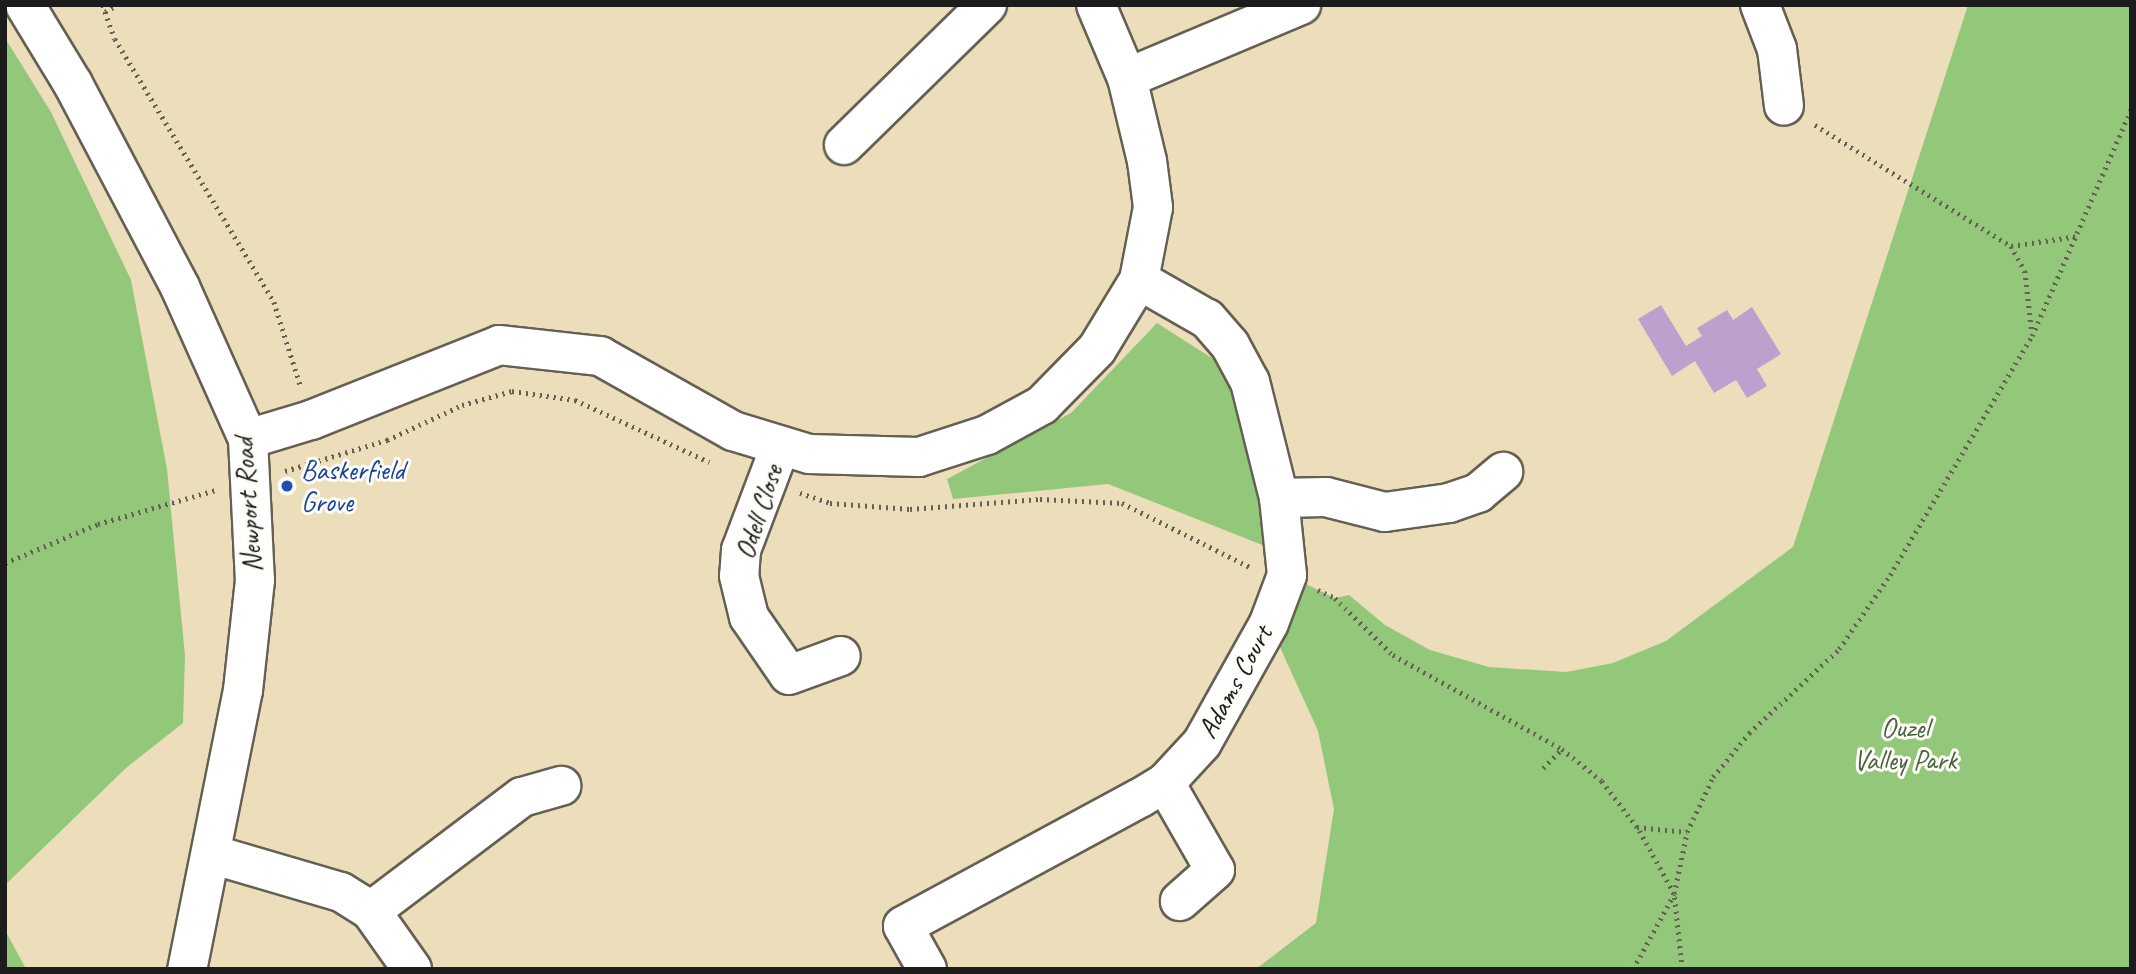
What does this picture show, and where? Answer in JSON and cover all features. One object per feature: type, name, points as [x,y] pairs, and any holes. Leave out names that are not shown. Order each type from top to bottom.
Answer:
[{"type":"street","name":"Newport Road","points":[[25,5],[73,84],[180,287],[248,439],[255,580],[245,676],[187,969]]},
{"type":"street","points":[[844,145],[987,5]]},
{"type":"street","points":[[248,439],[311,420],[499,345],[600,356],[733,431],[780,447],[858,458],[919,457],[987,435],[1042,405],[1097,349],[1139,280],[1153,207],[1127,78],[1096,5]]},
{"type":"street","points":[[1127,78],[1301,5]]},
{"type":"street","points":[[1760,5],[1777,48],[1784,106]]},
{"type":"street","name":"Adams Court","points":[[927,969],[903,926],[1165,783],[1202,743],[1269,623],[1287,575],[1279,498],[1250,382],[1230,345],[1207,319],[1139,280]]},
{"type":"street","name":"Odell Close","points":[[780,447],[741,550],[739,576],[749,617],[789,675],[841,656]]},
{"type":"street","points":[[1279,498],[1326,498],[1385,512],[1449,503],[1478,493],[1503,472]]},
{"type":"street","points":[[1165,783],[1215,870],[1180,901]]},
{"type":"street","points":[[371,911],[522,797],[561,786]]},
{"type":"street","points":[[211,854],[341,892],[371,911],[412,969]]},
{"type":"path","points":[[103,5],[114,40],[274,302],[323,459]]},
{"type":"path","points":[[105,12],[116,5]]},
{"type":"path","points":[[1784,106],[2011,246],[2025,271],[2032,336]]},
{"type":"path","points":[[1633,969],[1674,894],[1687,832],[1713,777],[1749,733],[1839,649],[1883,586],[2032,336],[2078,236],[2131,109]]},
{"type":"path","points":[[2011,246],[2078,236]]},
{"type":"path","points":[[5,563],[98,524],[252,481]]},
{"type":"path","points":[[1287,575],[1335,598],[1393,655],[1562,749],[1602,781],[1637,827],[1674,894],[1682,969]]},
{"type":"path","points":[[1543,768],[1562,749]]},
{"type":"path","points":[[1637,827],[1687,832]]},
{"type":"green space","name":"Ouzel Valley Park","points":[[1968,5],[2131,5],[2131,969],[1256,969],[1316,923],[1334,809],[1318,731],[1269,623],[1287,575],[1335,598],[1349,595],[1385,625],[1430,650],[1489,667],[1566,672],[1613,663],[1666,641],[1793,547]]},
{"type":"green space","points":[[5,38],[51,112],[131,280],[167,469],[185,656],[183,723],[126,768],[5,885]]},
{"type":"green space","points":[[1157,323],[1226,367],[1270,548],[1108,484],[953,499],[947,479],[1071,413]]},
{"type":"green space","points":[[5,930],[26,969],[5,969]]},
{"type":"building","points":[[1661,305],[1686,346],[1702,336],[1697,328],[1727,310],[1733,320],[1752,307],[1781,354],[1757,369],[1767,386],[1747,398],[1736,380],[1714,393],[1695,361],[1672,376],[1638,319]]},
{"type":"place","name":"Baskerfield Grove","points":[[287,486]]}]
